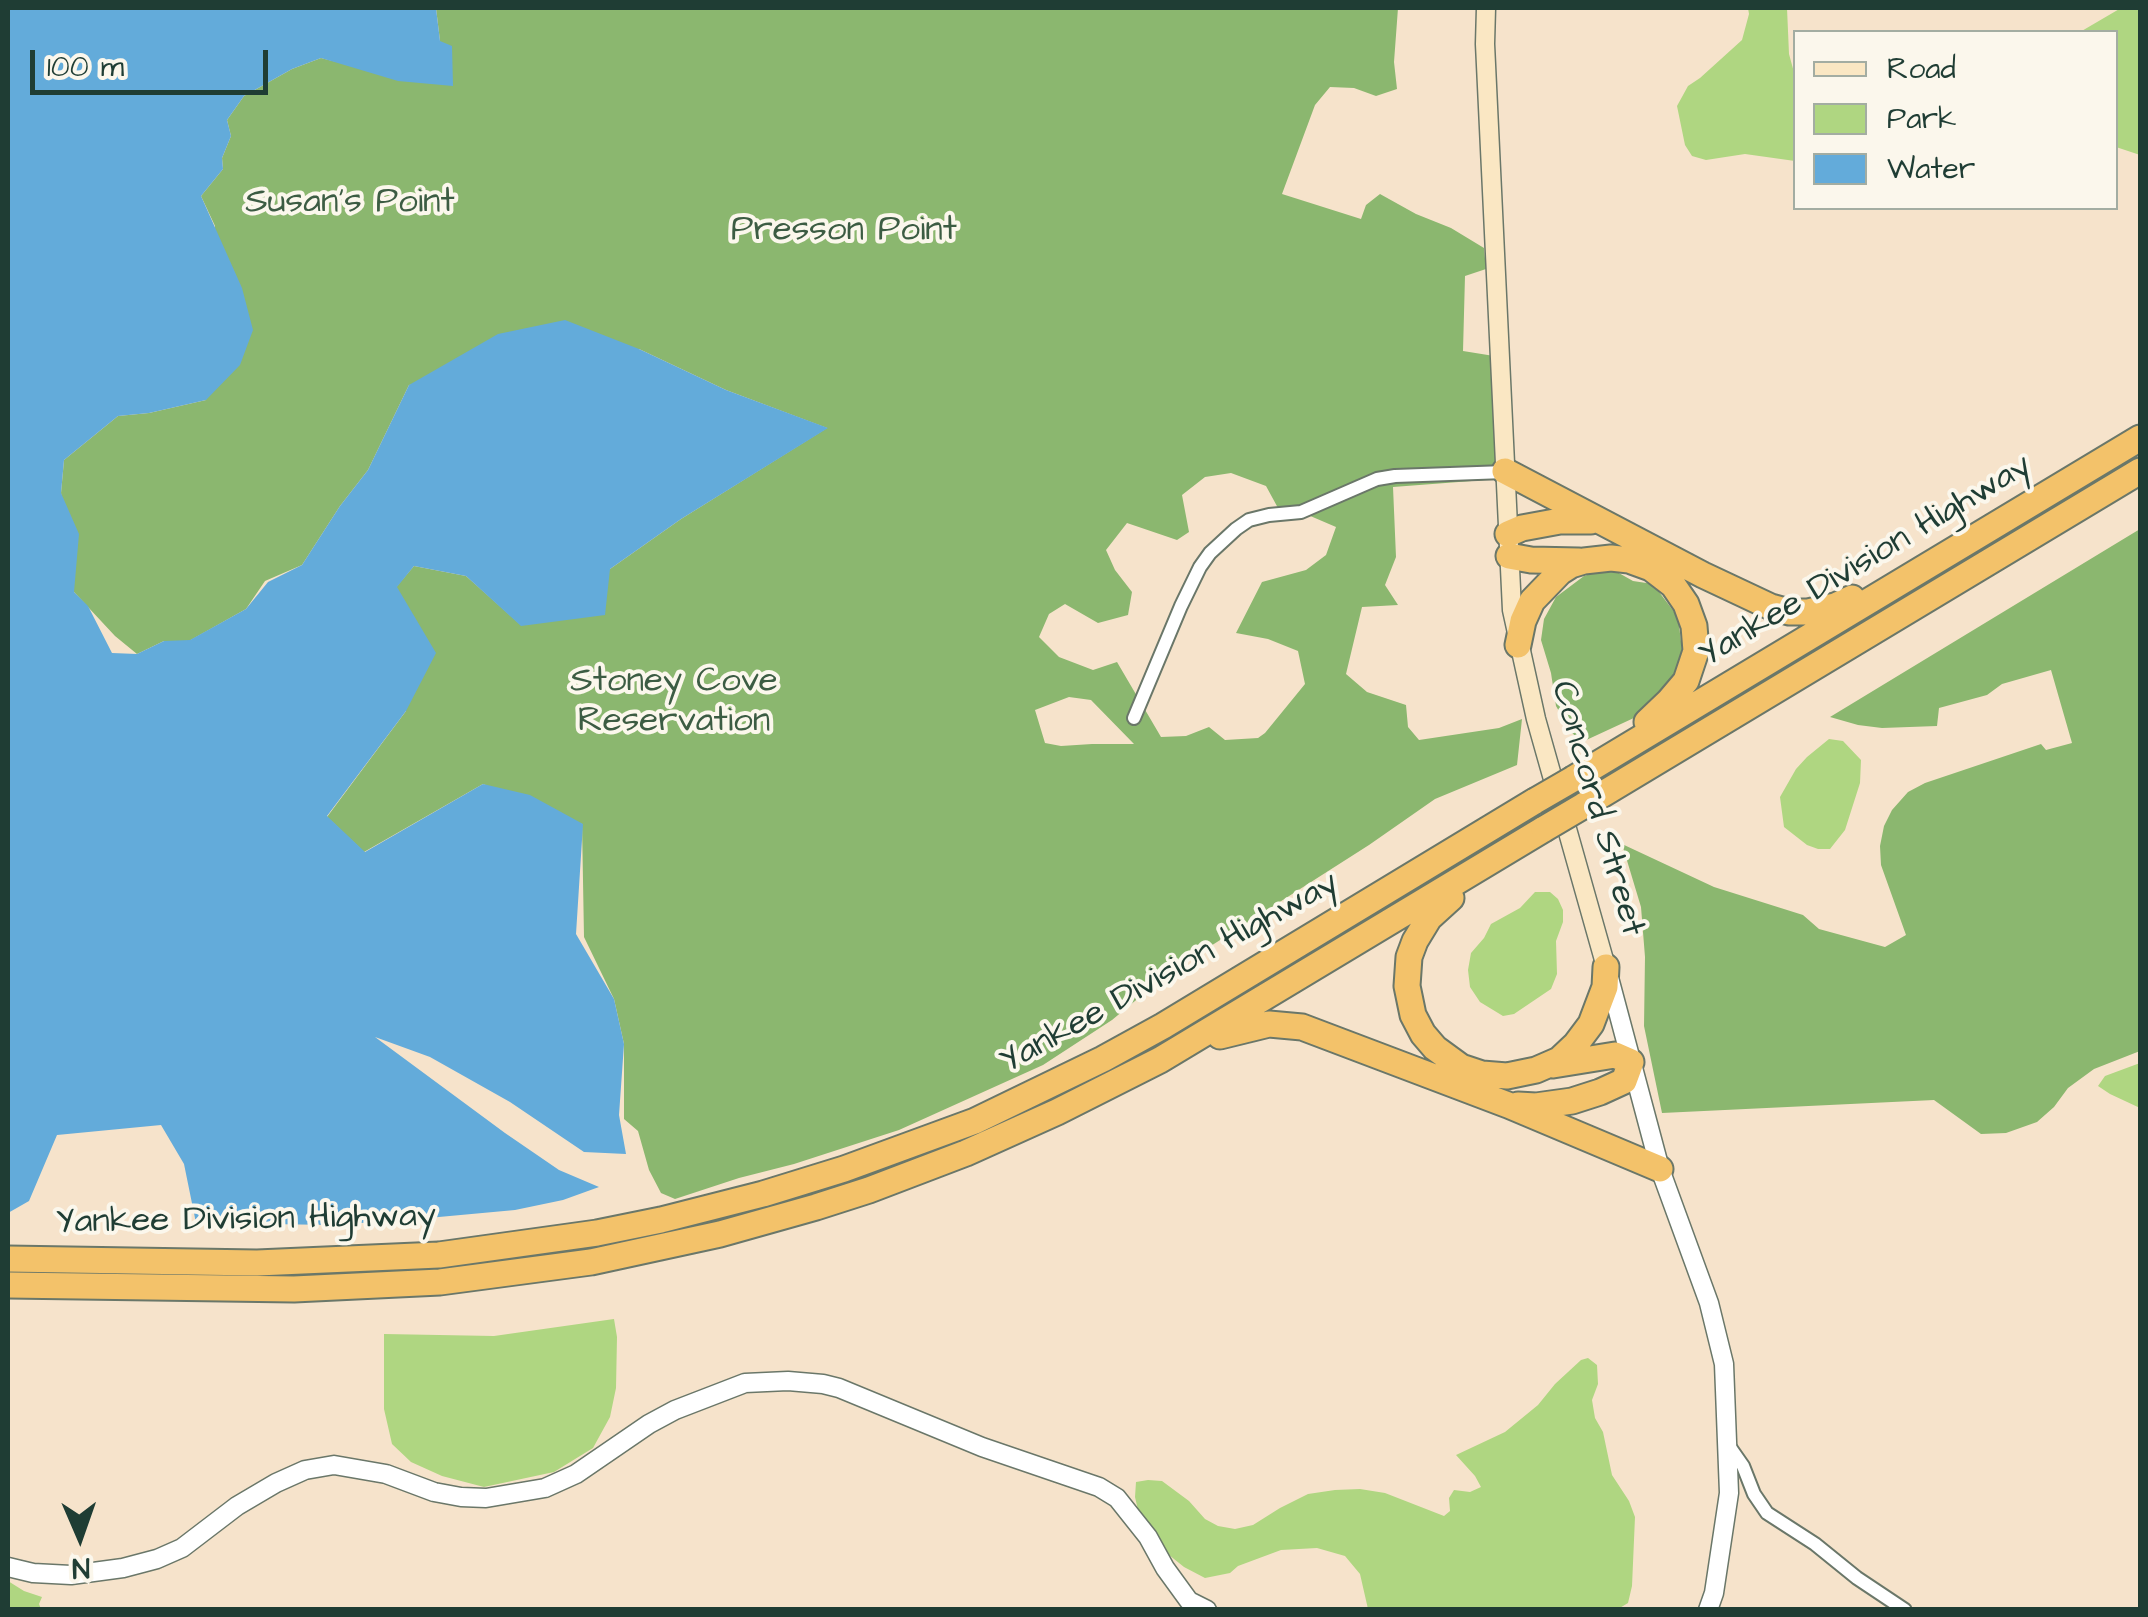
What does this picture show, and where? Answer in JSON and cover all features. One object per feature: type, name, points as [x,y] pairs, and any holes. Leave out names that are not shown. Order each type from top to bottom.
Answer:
[{"type":"highway","name":"Yankee Division Highway","points":[[8,1259],[257,1263],[439,1255],[511,1246],[645,1224],[762,1194],[844,1169],[975,1120],[1163,1026],[2140,438]]},
{"type":"highway","name":"Yankee Division Highway","points":[[8,1285],[362,1288],[591,1262],[720,1234],[869,1190],[966,1153],[1058,1112],[1210,1032],[2140,471]]},
{"type":"highway","points":[[1505,472],[1748,597],[1777,609],[1808,612],[1835,606],[1858,595],[2042,498]]},
{"type":"highway","points":[[1576,777],[1640,729],[1676,694],[1689,674],[1696,644],[1686,604],[1660,574],[1628,560],[1547,560],[1509,545],[1522,528],[1576,520],[1606,525]]},
{"type":"highway","points":[[1518,644],[1532,601],[1560,572],[1584,560]]},
{"type":"highway","points":[[1508,1105],[1572,1101],[1600,1092],[1624,1080],[1630,1062],[1615,1055],[1520,1075],[1494,1076],[1472,1071],[1435,1048],[1419,1026],[1410,1006],[1406,974],[1414,941],[1440,906],[1544,829]]},
{"type":"highway","points":[[1546,1067],[1568,1053],[1591,1024],[1606,987],[1606,967]]},
{"type":"highway","points":[[1058,1112],[1219,1036],[1269,1024],[1287,1024],[1508,1105],[1660,1168]]},
{"type":"main road","name":"Concord Street","points":[[1486,8],[1512,610],[1536,720],[1606,967]]},
{"type":"street","points":[[1134,718],[1200,567],[1236,528],[1249,520],[1301,512],[1377,479],[1505,472]]},
{"type":"street","name":"Concord Street","points":[[1606,967],[1660,1168],[1709,1302],[1724,1364],[1729,1492],[1708,1610]]},
{"type":"street","points":[[8,1567],[71,1576],[157,1559],[182,1548],[237,1506],[276,1484],[305,1470],[334,1464],[386,1474],[434,1492],[461,1497],[486,1498],[546,1488],[576,1474],[662,1416],[745,1383],[788,1381],[840,1388],[982,1448],[1100,1487],[1117,1498],[1148,1536],[1164,1568],[1189,1601],[1207,1610]]},
{"type":"street","points":[[1727,1444],[1767,1513],[1816,1544],[1889,1606],[1906,1610]]},
{"type":"green space","points":[[436,8],[1398,8],[1394,62],[1397,89],[1376,96],[1354,88],[1330,87],[1315,105],[1282,194],[1361,219],[1366,205],[1380,194],[1484,248],[1486,269],[1465,276],[1463,351],[1494,356],[1496,464],[1485,480],[1393,487],[1396,557],[1385,585],[1398,605],[1362,607],[1346,674],[1367,692],[1406,705],[1408,727],[1419,740],[1499,728],[1522,719],[1517,765],[1435,799],[1170,972],[1112,1020],[1043,1065],[899,1130],[675,1199],[661,1193],[649,1170],[638,1131],[624,1119],[624,1044],[614,999],[584,937],[582,824],[483,784],[364,852],[327,817],[406,711],[396,587],[414,566],[466,576],[521,625],[827,428],[726,390],[639,349],[409,385],[368,470],[302,565],[265,581],[246,609],[189,641],[164,641],[137,654],[74,592],[61,493],[64,460],[118,416],[206,400],[215,226],[201,196],[223,169],[222,158],[231,136],[227,120],[244,96],[321,58],[353,66],[440,41]],"holes":[[[1231,473],[1266,486],[1278,508],[1301,512],[1336,527],[1326,555],[1306,570],[1262,582],[1236,633],[1268,639],[1298,651],[1305,684],[1258,738],[1225,740],[1209,727],[1186,736],[1161,737],[1117,662],[1093,670],[1059,657],[1039,637],[1049,614],[1065,604],[1098,623],[1128,615],[1132,592],[1106,550],[1127,523],[1177,540],[1189,532],[1182,495],[1205,477]],[[1069,697],[1091,700],[1134,744],[1045,743],[1035,710]]]},
{"type":"green space","points":[[1748,8],[1787,8],[1793,69],[1793,161],[1745,154],[1706,160],[1692,156],[1685,145],[1677,106],[1688,86],[1742,40]]},
{"type":"green space","points":[[2121,8],[2140,8],[2140,155],[2118,148],[2118,30],[2083,30]]},
{"type":"green space","points":[[2140,529],[2140,1051],[2094,1069],[2068,1088],[2037,1122],[2006,1133],[1981,1134],[1934,1100],[1662,1113],[1644,1026],[1641,907],[1622,844],[1714,887],[1803,915],[1819,929],[1885,947],[1906,935],[1881,865],[1884,826],[1892,810],[1908,792],[1925,783],[2041,744],[2046,750],[2072,743],[2051,670],[2002,684],[1987,695],[1939,708],[1937,726],[1882,728],[1830,717]]},
{"type":"green space","points":[[1610,568],[1633,581],[1653,584],[1678,617],[1682,650],[1676,676],[1666,693],[1636,717],[1582,742],[1571,732],[1556,706],[1541,640],[1544,619],[1556,597],[1584,576]]},
{"type":"green space","points":[[1829,739],[1843,741],[1861,760],[1860,783],[1845,830],[1830,849],[1818,849],[1784,827],[1780,797],[1796,769]]},
{"type":"green space","points":[[1535,892],[1550,892],[1563,910],[1556,941],[1557,974],[1551,989],[1514,1014],[1503,1016],[1480,1002],[1470,987],[1471,953],[1491,924],[1520,908]]},
{"type":"green space","points":[[2140,1063],[2140,1108],[2098,1086],[2105,1076]]},
{"type":"green space","points":[[614,1319],[616,1388],[610,1417],[593,1448],[554,1472],[484,1487],[442,1476],[411,1462],[392,1444],[384,1409],[384,1334],[494,1336]]},
{"type":"green space","points":[[1588,1358],[1597,1365],[1598,1384],[1592,1400],[1595,1418],[1603,1432],[1612,1475],[1635,1517],[1632,1586],[1628,1603],[1618,1609],[1368,1609],[1360,1574],[1345,1556],[1317,1548],[1281,1550],[1238,1566],[1230,1573],[1205,1578],[1164,1551],[1138,1510],[1136,1482],[1148,1480],[1162,1481],[1205,1519],[1235,1529],[1253,1525],[1308,1494],[1335,1490],[1385,1493],[1444,1516],[1450,1511],[1449,1498],[1454,1490],[1470,1492],[1481,1487],[1456,1455],[1505,1432],[1538,1405],[1581,1360]]},
{"type":"green space","points":[[8,1581],[42,1597],[41,1609],[8,1609]]},
{"type":"water","points":[[8,8],[436,8],[440,41],[452,46],[453,86],[398,81],[321,58],[244,96],[227,120],[231,136],[222,158],[223,169],[201,196],[242,288],[253,330],[240,365],[206,400],[118,416],[64,460],[61,493],[79,534],[74,592],[88,606],[112,653],[137,654],[164,641],[190,640],[246,609],[268,582],[302,565],[368,470],[409,385],[498,334],[565,320],[726,390],[828,428],[681,519],[610,569],[605,615],[521,626],[466,576],[414,566],[397,587],[436,653],[406,711],[327,816],[365,852],[483,784],[530,795],[583,824],[576,934],[614,999],[624,1044],[619,1115],[626,1154],[584,1152],[510,1102],[430,1057],[375,1037],[559,1170],[599,1187],[563,1200],[515,1210],[428,1218],[334,1225],[196,1223],[184,1164],[161,1125],[57,1135],[29,1201],[8,1213]]},
{"type":"park label","name":"Susan's Point","points":[[350,204]]},
{"type":"park label","name":"Presson Point","points":[[844,232]]},
{"type":"park label","name":"Stoney Cove Reservation","points":[[674,703]]}]
